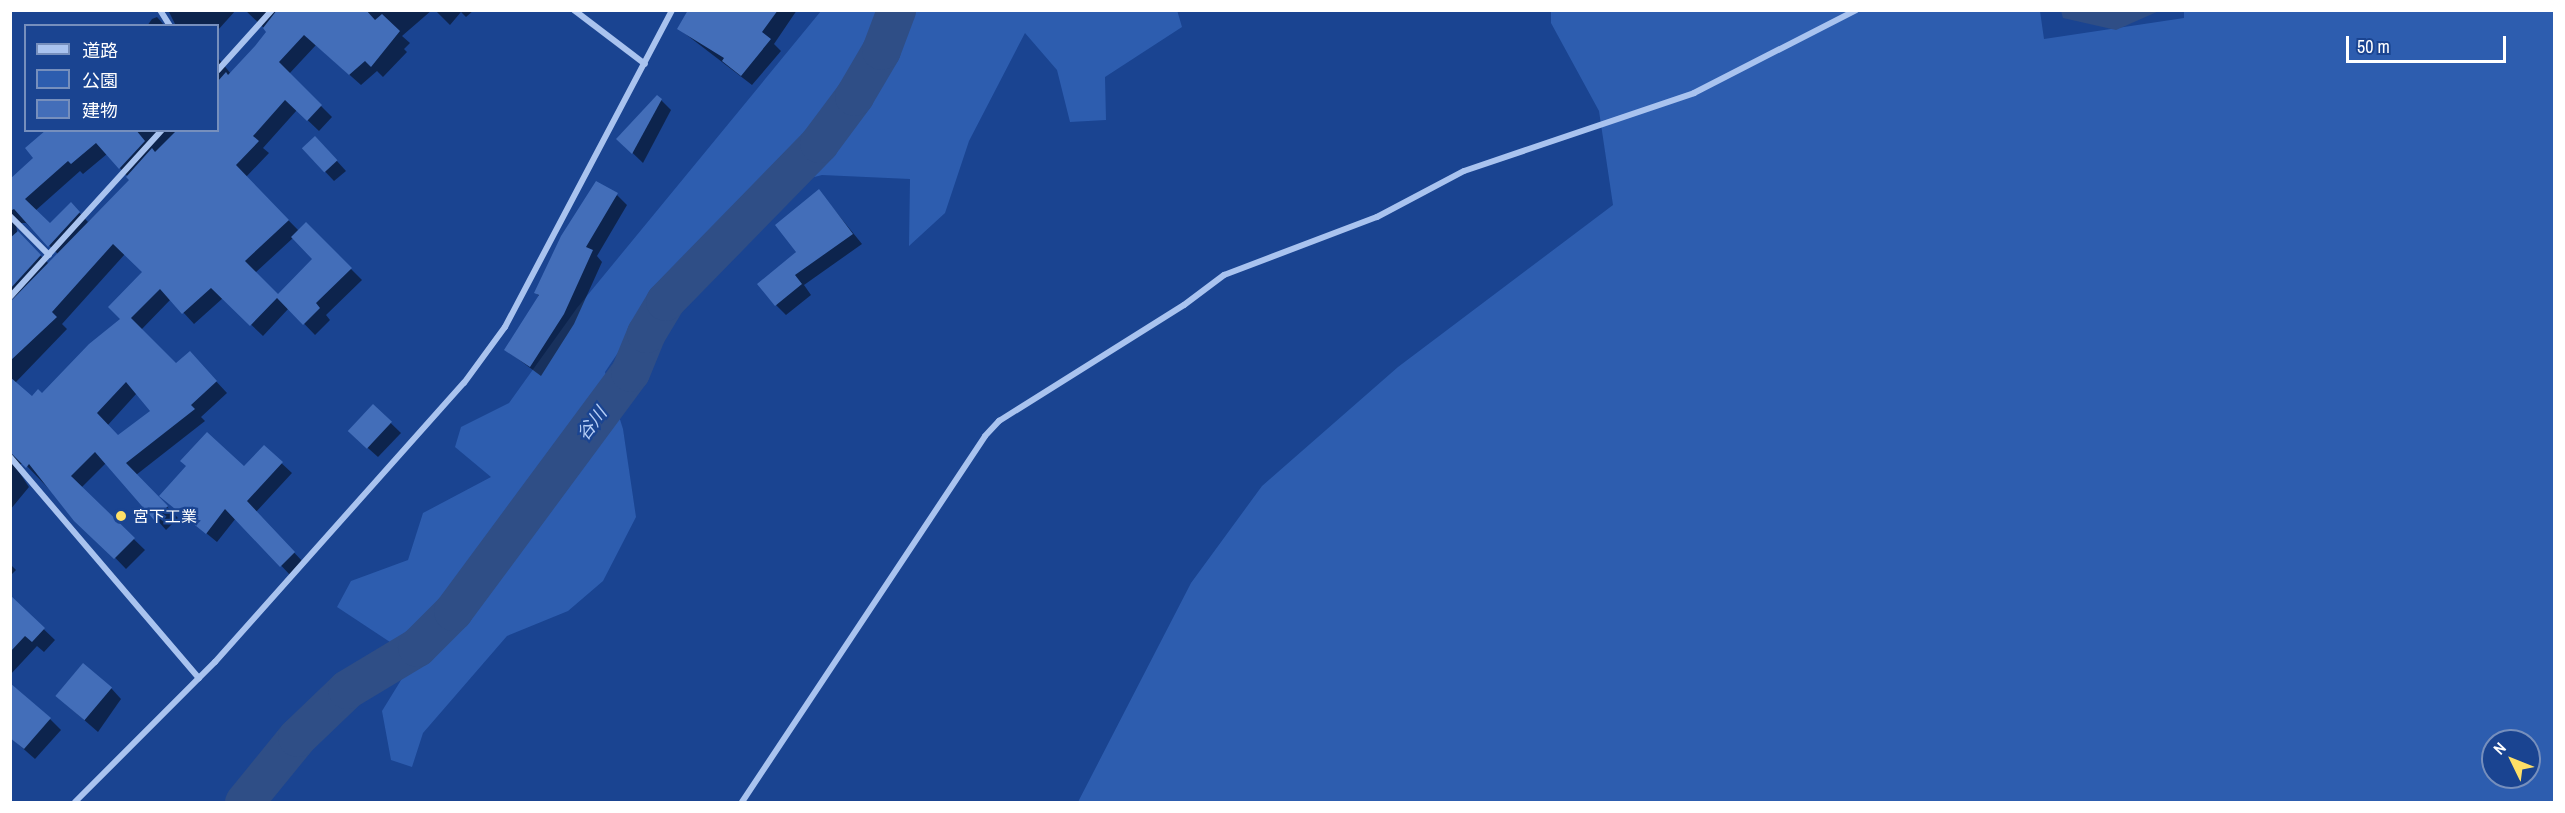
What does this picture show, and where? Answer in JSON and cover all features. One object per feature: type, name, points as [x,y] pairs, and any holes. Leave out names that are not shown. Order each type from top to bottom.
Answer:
[{"type":"street","points":[[159,10],[169,24]]},
{"type":"street","points":[[219,69],[272,10]]},
{"type":"street","points":[[574,10],[645,64]]},
{"type":"street","points":[[75,802],[199,678],[358,504],[464,383],[498,337],[672,10]]},
{"type":"street","points":[[742,802],[986,436],[999,421],[1184,305],[1224,275],[1404,205],[1464,171],[1694,93],[1856,10]]},
{"type":"street","points":[[10,297],[160,132]]},
{"type":"street","points":[[10,216],[49,255]]},
{"type":"street","points":[[10,457],[199,678]]},
{"type":"green space","points":[[1177,10],[1182,27],[1105,77],[1106,120],[1070,122],[1057,70],[1025,33],[969,141],[945,213],[909,246],[910,179],[822,175],[746,195],[677,265],[605,372],[623,429],[636,517],[603,581],[568,611],[507,636],[423,733],[412,767],[391,760],[382,711],[406,672],[393,644],[337,607],[351,581],[408,560],[423,513],[491,477],[455,447],[461,427],[509,403],[577,308],[821,11]]},
{"type":"green space","points":[[1551,11],[2040,11],[2044,39],[2184,18],[2184,11],[2554,11],[2554,802],[1078,802],[1191,583],[1262,486],[1398,367],[1613,205],[1599,111],[1551,23]]},
{"type":"shaded area","points":[[2061,10],[2159,11],[2116,30],[2063,18]]},
{"type":"building","points":[[277,10],[366,10],[375,20],[382,14],[400,31],[371,67],[365,61],[349,75],[304,35],[279,62],[322,105],[307,121],[285,100],[253,136],[259,141],[236,165],[289,220],[245,261],[278,294],[312,259],[291,237],[306,222],[352,268],[316,303],[320,308],[303,325],[277,298],[250,326],[211,288],[182,314],[160,289],[131,318],[176,363],[190,351],[217,381],[191,405],[195,409],[126,463],[168,506],[154,520],[95,452],[71,476],[135,538],[114,559],[74,521],[29,464],[26,468],[10,452],[10,377],[32,396],[38,389],[42,393],[89,344],[120,319],[108,307],[142,272],[113,244],[52,312],[57,317],[10,361],[10,302],[129,180],[126,177],[152,148],[155,152],[175,132],[219,132],[219,80],[226,72],[228,75],[266,32],[263,28]],"holes":[[[126,382],[150,411],[118,435],[97,413]]]},
{"type":"building","points":[[688,10],[778,10],[762,32],[771,39],[741,76],[722,61],[724,58],[677,29]]},
{"type":"building","points":[[657,95],[662,99],[632,154],[616,139]]},
{"type":"building","points":[[44,132],[138,132],[145,141],[119,169],[96,143],[71,164],[68,161],[25,199],[50,223],[71,202],[80,212],[48,247],[14,209],[10,211],[10,179],[33,158],[25,148]]},
{"type":"building","points":[[315,136],[338,160],[324,172],[302,148]]},
{"type":"building","points":[[596,181],[618,193],[586,247],[593,250],[564,314],[530,367],[504,350],[539,295],[534,293],[561,236]]},
{"type":"building","points":[[819,189],[853,234],[795,275],[802,284],[775,306],[757,284],[796,252],[775,225]]},
{"type":"building","points":[[18,231],[41,255],[10,289],[10,238]]},
{"type":"building","points":[[373,404],[392,422],[367,449],[348,431]]},
{"type":"building","points":[[207,432],[244,466],[264,445],[283,462],[247,501],[295,552],[280,567],[225,509],[206,534],[159,496],[186,466],[180,461]]},
{"type":"building","points":[[10,595],[45,628],[32,642],[25,636],[10,652]]},
{"type":"building","points":[[83,663],[112,687],[84,720],[55,696]]},
{"type":"building","points":[[10,683],[51,718],[24,749],[10,738]]},
{"type":"waterway","name":"谷川","points":[[244,802],[297,737],[347,689],[417,647],[453,611],[630,372],[646,333],[665,301],[819,143],[854,96],[881,50],[896,10]]},
{"type":"place","name":"宮下工業","points":[[121,516]]}]
